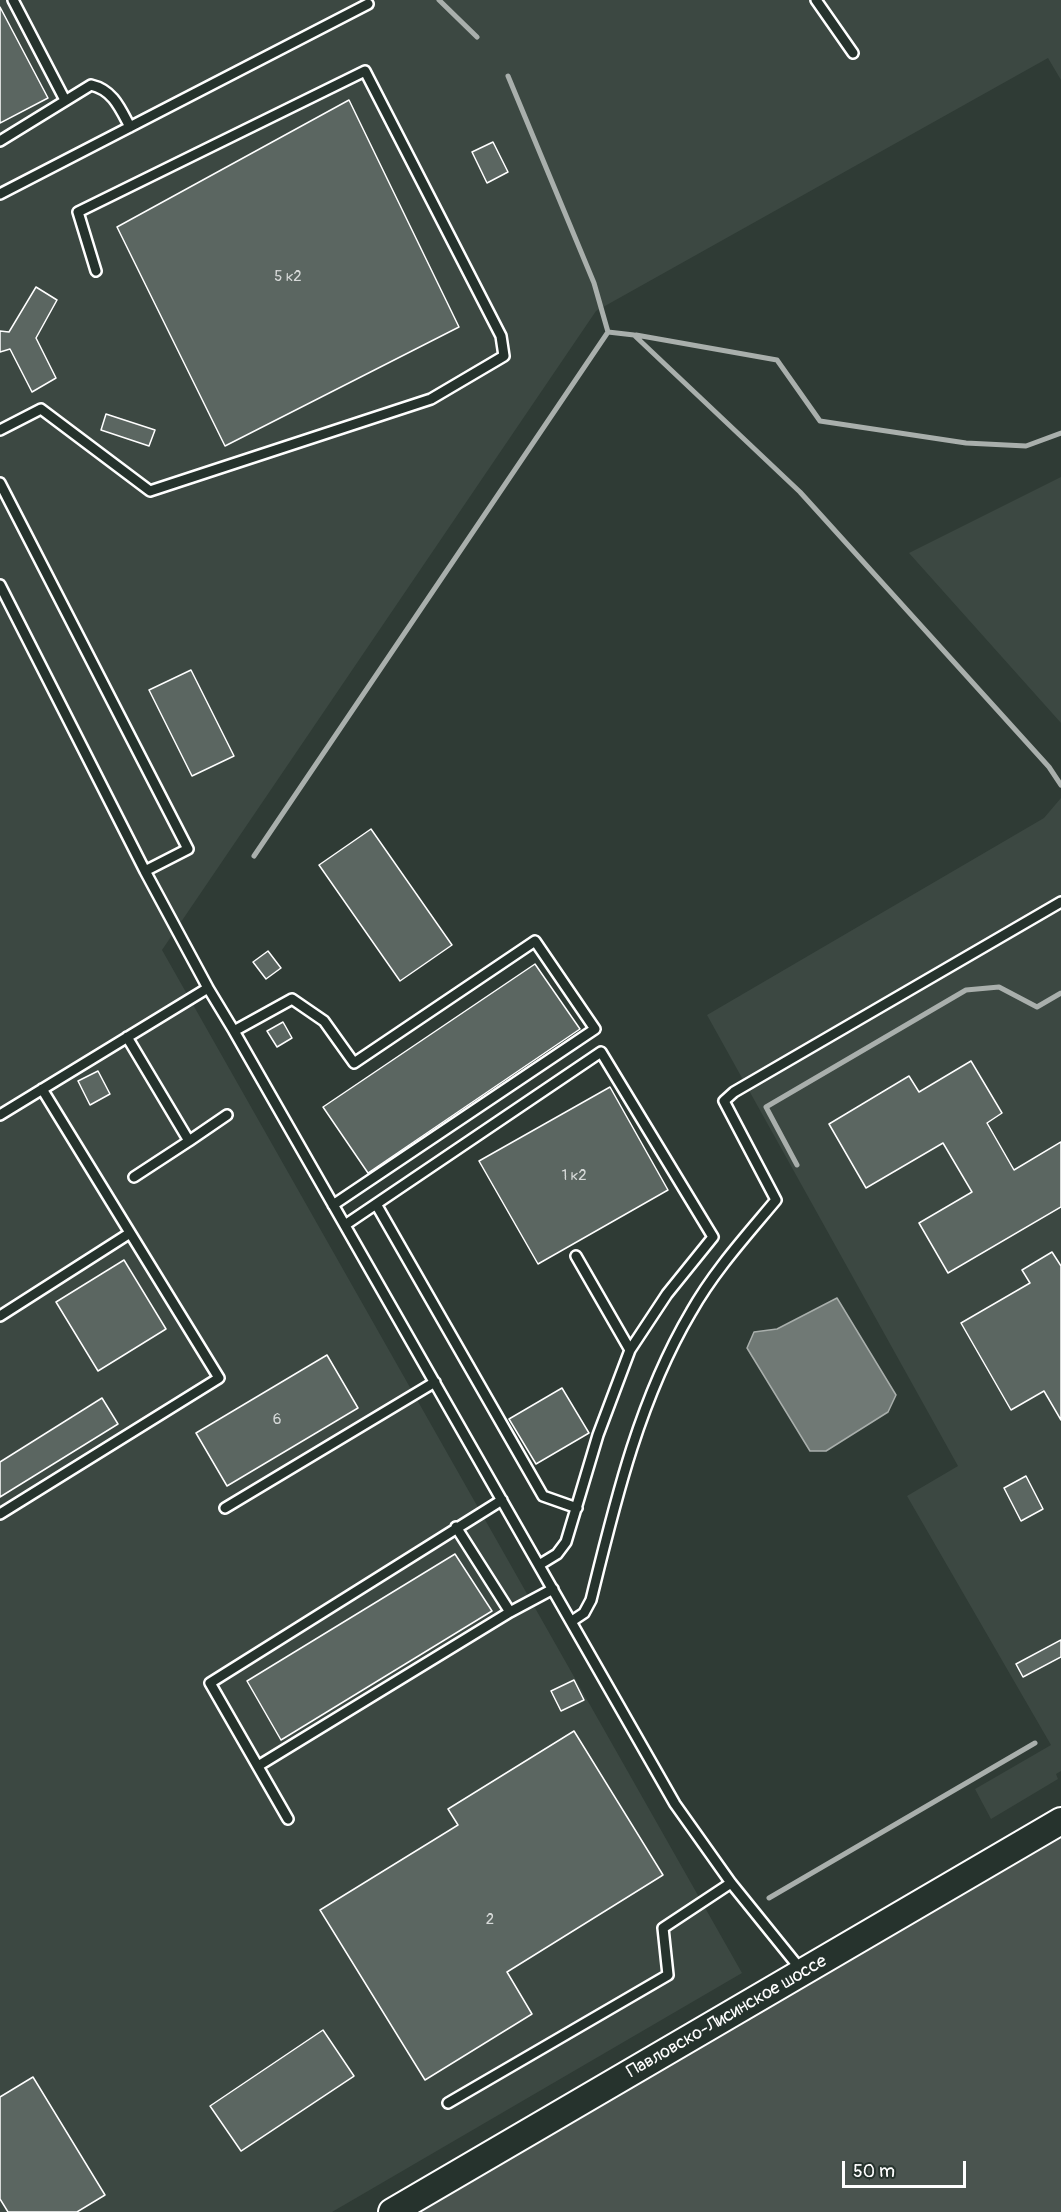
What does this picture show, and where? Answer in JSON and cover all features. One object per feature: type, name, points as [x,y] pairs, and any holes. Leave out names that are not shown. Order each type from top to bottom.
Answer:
[{"type":"main road","name":"Павловско-Лисинское шоссе","points":[[392,2212],[1061,1821]]},
{"type":"lane","points":[[13,0],[64,100]]},
{"type":"lane","points":[[816,0],[853,52]]},
{"type":"lane","points":[[0,194],[368,4]]},
{"type":"lane","points":[[0,430],[41,409],[150,491],[431,399],[504,356],[501,336],[365,71],[78,212],[96,271]]},
{"type":"lane","points":[[0,141],[91,85],[103,87],[113,96],[130,127]]},
{"type":"lane","points":[[0,483],[3,496],[189,849],[145,871]]},
{"type":"lane","points":[[0,585],[145,871],[208,988],[675,1804],[731,1882],[803,1973]]},
{"type":"lane","points":[[572,1621],[584,1613],[591,1600],[613,1510],[658,1375],[691,1312],[722,1264],[776,1200],[724,1101],[734,1092],[1061,902]]},
{"type":"lane","points":[[234,1031],[291,999],[324,1021],[354,1063],[536,941],[595,1029],[333,1205]]},
{"type":"lane","points":[[0,1115],[208,988]]},
{"type":"lane","points":[[127,1038],[189,1141]]},
{"type":"lane","points":[[345,1225],[601,1052],[713,1237],[667,1294],[630,1350],[598,1435],[566,1542],[556,1554],[539,1565]]},
{"type":"lane","points":[[0,1514],[219,1378],[42,1089]]},
{"type":"lane","points":[[134,1177],[227,1115]]},
{"type":"lane","points":[[376,1204],[543,1496],[577,1508]]},
{"type":"lane","points":[[0,1316],[130,1233]]},
{"type":"lane","points":[[576,1256],[630,1350]]},
{"type":"lane","points":[[225,1508],[435,1382]]},
{"type":"lane","points":[[288,1819],[210,1683],[502,1500]]},
{"type":"lane","points":[[456,1527],[510,1612]]},
{"type":"lane","points":[[258,1766],[510,1612],[553,1589]]},
{"type":"lane","points":[[448,2103],[668,1975],[663,1928],[731,1882]]},
{"type":"shaded area","points":[[0,0],[1061,0],[1061,80],[1048,58],[596,311],[162,950],[742,1973],[332,2212],[0,2212]]},
{"type":"shaded area","points":[[1061,477],[1061,723],[909,553]]},
{"type":"shaded area","points":[[1061,798],[1061,1771],[1056,1774],[1058,1779],[991,1819],[975,1789],[1051,1745],[907,1496],[958,1466],[707,1015],[1044,818]]},
{"type":"shaded area","points":[[837,1298],[896,1395],[888,1412],[826,1451],[810,1451],[747,1348],[754,1332],[777,1329]]},
{"type":"shaded area","points":[[1061,1837],[1061,2212],[414,2212]]},
{"type":"building","points":[[0,7],[48,98],[0,123]]},
{"type":"building","points":[[349,100],[459,327],[225,446],[117,227]]},
{"type":"building","points":[[493,142],[508,172],[487,183],[472,152]]},
{"type":"building","points":[[36,287],[57,300],[36,338],[56,378],[32,392],[10,349],[0,352],[0,331],[9,332]]},
{"type":"building","points":[[106,414],[155,430],[149,446],[101,430]]},
{"type":"building","points":[[191,670],[234,756],[192,776],[149,690]]},
{"type":"building","points":[[371,829],[452,945],[400,981],[319,865]]},
{"type":"building","points":[[268,951],[281,968],[266,979],[253,962]]},
{"type":"building","points":[[535,964],[580,1029],[368,1173],[323,1107]]},
{"type":"building","points":[[283,1022],[292,1038],[277,1047],[267,1031]]},
{"type":"building","points":[[971,1061],[1002,1113],[987,1123],[1014,1170],[1061,1142],[1061,1207],[948,1273],[919,1223],[972,1192],[943,1143],[866,1188],[829,1124],[909,1076],[919,1092]]},
{"type":"building","points":[[98,1071],[110,1094],[90,1105],[78,1081]]},
{"type":"building","points":[[610,1087],[668,1190],[538,1264],[479,1161]]},
{"type":"building","points":[[1052,1252],[1061,1266],[1061,1420],[1044,1391],[1011,1410],[961,1323],[1030,1283],[1022,1270]]},
{"type":"building","points":[[124,1260],[166,1329],[98,1371],[56,1302]]},
{"type":"building","points":[[327,1355],[358,1408],[227,1486],[196,1433]]},
{"type":"building","points":[[562,1388],[589,1433],[536,1464],[509,1419]]},
{"type":"building","points":[[102,1398],[118,1424],[0,1497],[0,1462]]},
{"type":"building","points":[[1026,1476],[1043,1509],[1021,1521],[1004,1488]]},
{"type":"building","points":[[455,1554],[492,1611],[281,1740],[247,1681]]},
{"type":"building","points":[[1061,1640],[1061,1657],[1023,1677],[1016,1664]]},
{"type":"building","points":[[574,1680],[584,1700],[561,1711],[551,1691]]},
{"type":"building","points":[[574,1731],[663,1875],[507,1972],[532,2014],[425,2080],[320,1910],[458,1825],[448,1809]]},
{"type":"building","points":[[323,2030],[354,2076],[241,2151],[210,2106]]},
{"type":"building","points":[[33,2077],[105,2195],[77,2212],[8,2212],[0,2199],[0,2097]]},
{"type":"waterway","points":[[439,0],[477,37]]},
{"type":"waterway","points":[[508,76],[594,283],[608,332]]},
{"type":"waterway","points":[[254,856],[608,332],[634,335],[800,492],[1049,767],[1061,785]]},
{"type":"waterway","points":[[636,335],[777,360],[820,421],[966,443],[1026,446],[1061,433]]},
{"type":"waterway","points":[[797,1165],[766,1107],[966,990],[999,987],[1037,1007],[1061,993]]},
{"type":"waterway","points":[[769,1898],[1035,1743]]}]
